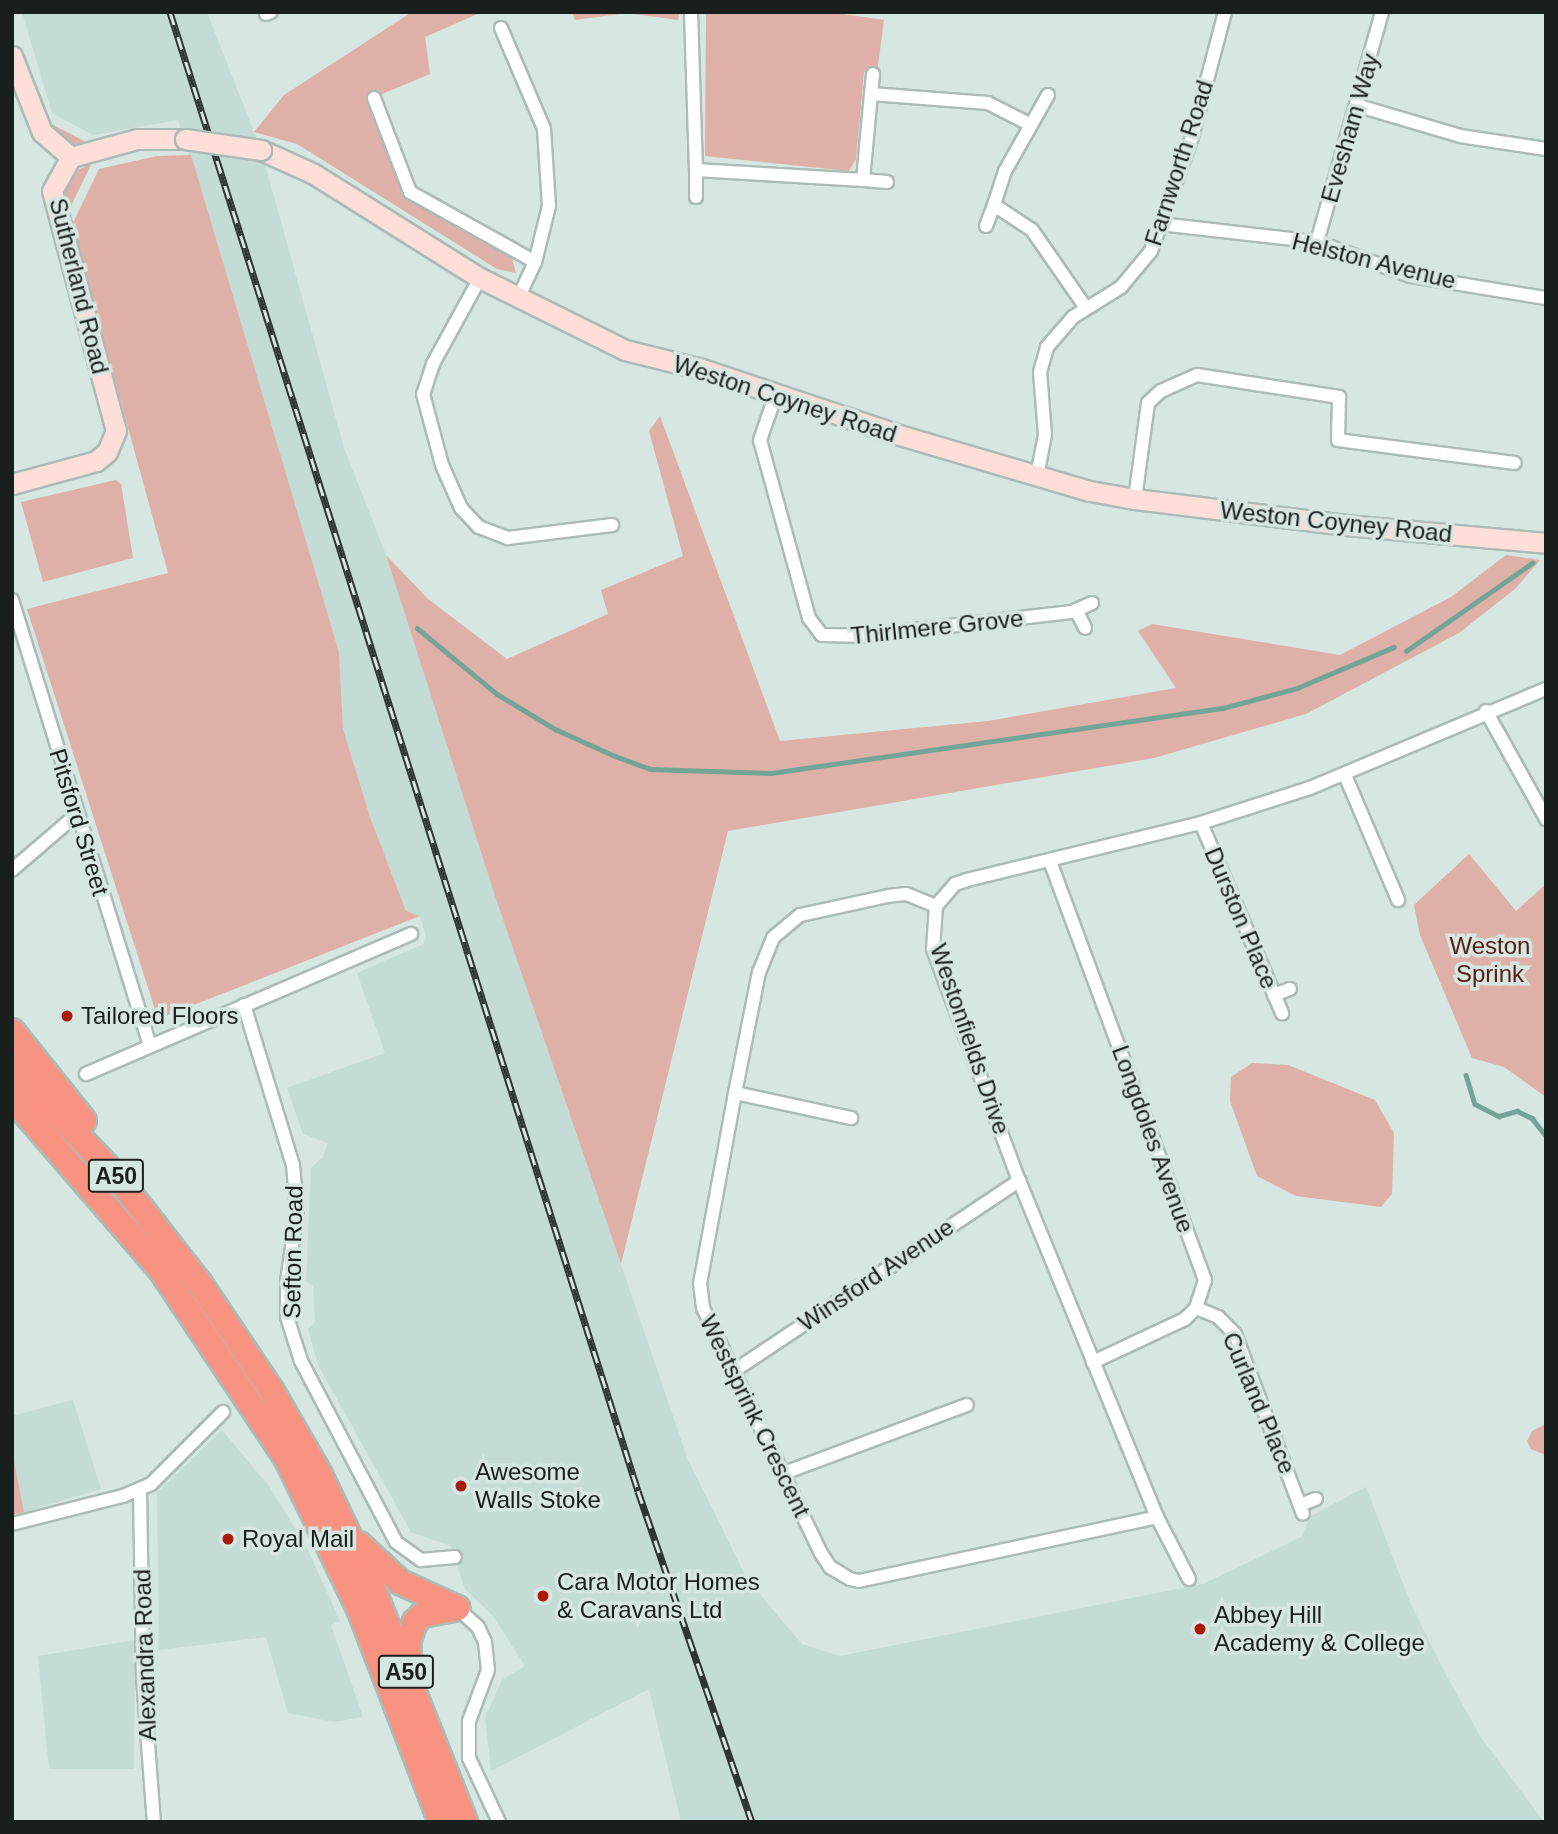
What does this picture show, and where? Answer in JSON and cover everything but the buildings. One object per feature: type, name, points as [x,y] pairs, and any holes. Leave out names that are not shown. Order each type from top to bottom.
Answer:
[{"type":"highway","points":[[12,1031],[144,1195],[208,1296]]},
{"type":"highway","name":"A50","points":[[12,1066],[116,1176],[208,1296],[271,1390],[342,1524],[393,1631],[411,1687],[465,1822]]},
{"type":"highway","name":"A50","points":[[12,1098],[121,1220],[227,1364],[287,1459],[360,1611],[441,1822]]},
{"type":"highway","points":[[12,1122],[121,1220]]},
{"type":"highway","points":[[342,1524],[372,1559],[400,1582],[457,1608]]},
{"type":"highway","points":[[411,1687],[408,1642],[415,1622],[422,1615],[457,1608]]},
{"type":"street","points":[[691,12],[696,197]]},
{"type":"street","name":"Farnworth Road","points":[[1037,476],[1045,435],[1040,372],[1047,347],[1061,327],[1086,307],[1121,287],[1138,270],[1151,251],[1192,137],[1226,12]]},
{"type":"street","name":"Evesham Way","points":[[1317,242],[1359,106],[1382,12]]},
{"type":"street","points":[[500,28],[544,129],[549,206],[535,262],[518,298]]},
{"type":"street","points":[[12,55],[42,132],[71,157]]},
{"type":"street","points":[[863,180],[873,74]]},
{"type":"street","points":[[871,94],[988,103],[1030,124]]},
{"type":"street","points":[[986,226],[1030,124],[1048,95]]},
{"type":"street","points":[[374,98],[410,192],[535,262]]},
{"type":"street","points":[[1359,106],[1460,136],[1546,149]]},
{"type":"street","name":"Weston Coyney Road","points":[[71,157],[137,139],[185,139],[261,150],[314,174],[480,278],[625,350],[702,369],[775,397],[1037,476],[1135,499],[1546,543]]},
{"type":"street","name":"Sutherland Road","points":[[12,484],[96,461],[107,452],[116,431],[52,191],[71,157]]},
{"type":"street","points":[[696,170],[887,183]]},
{"type":"street","points":[[994,205],[1032,230],[1086,307]]},
{"type":"street","name":"Helston Avenue","points":[[1160,224],[1317,242],[1411,276],[1546,298]]},
{"type":"street","points":[[480,278],[433,364],[423,394],[442,465],[461,508],[479,527],[508,538],[612,525]]},
{"type":"street","points":[[1135,499],[1148,404],[1161,391],[1197,375],[1339,397],[1338,440],[1515,463]]},
{"type":"street","name":"Thirlmere Grove","points":[[775,397],[760,440],[809,618],[822,635],[861,636],[1076,610],[1092,603]]},
{"type":"street","name":"Pitsford Street","points":[[12,600],[76,815],[149,1043]]},
{"type":"street","points":[[1076,610],[1085,628]]},
{"type":"street","name":"Westonfields Drive","points":[[1189,1579],[1157,1517],[1019,1181],[933,950],[936,906],[954,884],[1201,823],[1345,775],[1486,711],[1546,689]]},
{"type":"street","points":[[1486,711],[1546,819]]},
{"type":"street","points":[[1345,775],[1398,900]]},
{"type":"street","points":[[12,870],[76,815]]},
{"type":"street","name":"Durston Place","points":[[1201,823],[1282,1013]]},
{"type":"street","name":"Longdoles Avenue","points":[[1050,861],[1204,1274],[1196,1308]]},
{"type":"street","name":"Westsprink Crescent","points":[[936,906],[898,894],[800,915],[781,930],[759,972],[731,1096],[700,1283],[703,1308],[830,1567],[859,1581],[1157,1517]]},
{"type":"street","points":[[86,1074],[149,1043],[411,934]]},
{"type":"street","points":[[1274,995],[1290,989]]},
{"type":"street","name":"Sefton Road","points":[[244,1005],[293,1165],[297,1211],[287,1282],[287,1317],[301,1362],[396,1542],[421,1560],[455,1557]]},
{"type":"street","points":[[731,1096],[851,1118]]},
{"type":"street","name":"Winsford Avenue","points":[[734,1371],[1019,1181]]},
{"type":"street","points":[[1093,1362],[1175,1325],[1196,1308]]},
{"type":"street","name":"Curland Place","points":[[1196,1308],[1218,1317],[1235,1334],[1302,1510],[1316,1499]]},
{"type":"street","points":[[784,1473],[967,1405]]},
{"type":"street","points":[[12,1524],[141,1489],[223,1412]]},
{"type":"street","name":"Alexandra Road","points":[[141,1489],[143,1677],[155,1822]]},
{"type":"street","points":[[457,1608],[478,1627],[488,1654],[488,1670],[468,1721],[469,1758],[499,1822]]},
{"type":"shaded area","points":[[22,12],[207,12],[261,150],[344,448],[386,555],[495,896],[688,1460],[747,1579],[802,1644],[840,1656],[1203,1584],[1301,1537],[1311,1516],[1366,1487],[1410,1602],[1444,1671],[1480,1736],[1544,1822],[681,1822],[649,1689],[491,1771],[485,1718],[502,1680],[525,1666],[493,1616],[465,1589],[451,1546],[411,1532],[318,1365],[308,1329],[315,1322],[313,1286],[306,1281],[311,1168],[323,1157],[328,1143],[303,1134],[287,1088],[385,1053],[357,973],[423,944],[426,936],[420,916],[406,911],[370,817],[343,729],[339,652],[178,120],[93,135],[52,113]]},
{"type":"shaded area","points":[[73,1400],[101,1489],[24,1512],[12,1450],[12,1416]]},
{"type":"shaded area","points":[[222,1430],[269,1486],[308,1550],[340,1621],[331,1625],[363,1717],[334,1722],[288,1713],[266,1637],[159,1650],[157,1493]]},
{"type":"shaded area","points":[[135,1640],[134,1769],[49,1769],[38,1656]]},
{"type":"green space","points":[[412,12],[482,12],[425,37],[430,74],[375,97],[410,192],[509,247],[516,273],[497,269],[297,144],[254,132],[284,95]]},
{"type":"green space","points":[[572,12],[679,12],[678,20],[627,13],[575,20]]},
{"type":"green space","points":[[706,12],[830,12],[884,20],[877,73],[864,72],[856,159],[849,171],[705,156]]},
{"type":"green space","points":[[36,116],[88,143],[71,146]]},
{"type":"green space","points":[[191,155],[339,652],[343,729],[370,817],[406,911],[420,916],[158,1019],[27,609],[168,573],[93,300],[69,231],[99,169],[157,156]]},
{"type":"green space","points":[[91,164],[65,218],[63,194],[71,173]]},
{"type":"green space","points":[[660,416],[780,741],[988,721],[1176,688],[1138,631],[1152,624],[1340,655],[1451,597],[1506,555],[1540,560],[1515,589],[1459,633],[1306,714],[1154,758],[728,831],[621,1264],[495,896],[386,555],[428,599],[507,659],[608,614],[601,590],[683,556],[649,431]]},
{"type":"green space","points":[[116,480],[121,484],[133,558],[43,582],[21,502]]},
{"type":"green space","name":"Weston Sprink","points":[[1469,854],[1516,911],[1546,884],[1546,1097],[1504,1067],[1472,1058],[1420,935],[1414,905]]},
{"type":"green space","points":[[1252,1063],[1288,1065],[1375,1100],[1394,1133],[1392,1194],[1381,1207],[1296,1196],[1257,1176],[1230,1101],[1231,1077]]},
{"type":"green space","points":[[1546,1424],[1546,1455],[1531,1449],[1527,1441],[1532,1431]]},
{"type":"green space","points":[[12,1450],[24,1512],[12,1515]]},
{"type":"waterway","points":[[1406,651],[1532,563]]},
{"type":"waterway","points":[[417,628],[497,694],[555,729],[615,756],[650,769],[771,773],[1223,708],[1297,688],[1394,647]]},
{"type":"waterway","points":[[1466,1075],[1475,1104],[1499,1116],[1517,1111],[1532,1118],[1546,1136]]},
{"type":"railway","points":[[170,12],[638,1491],[752,1822]]},
{"type":"place","name":"Tailored Floors","points":[[67,1016]]},
{"type":"place","name":"Awesome Walls Stoke","points":[[461,1486]]},
{"type":"place","name":"Royal Mail","points":[[228,1539]]},
{"type":"place","name":"Cara Motor Homes & Caravans Ltd","points":[[543,1596]]},
{"type":"place","name":"Abbey Hill Academy & College","points":[[1200,1629]]}]
